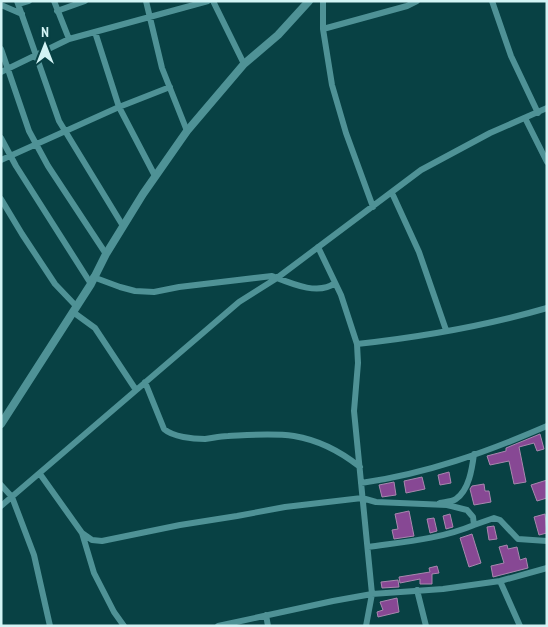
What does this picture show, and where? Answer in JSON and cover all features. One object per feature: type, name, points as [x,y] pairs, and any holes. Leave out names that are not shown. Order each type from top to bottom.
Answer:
[{"type":"street","points":[[29,1],[18,3],[64,131],[123,226]]},
{"type":"street","points":[[54,1],[70,39]]},
{"type":"street","points":[[146,1],[162,68],[187,130]]},
{"type":"street","points":[[4,70],[70,39],[150,17],[180,5],[208,1]]},
{"type":"street","points":[[213,1],[244,64]]},
{"type":"street","points":[[1,424],[92,280],[123,226],[187,130],[244,64],[278,35],[309,1]]},
{"type":"street","points":[[323,1],[323,30],[332,85],[346,133],[373,207]]},
{"type":"street","points":[[323,30],[407,6],[417,1]]},
{"type":"street","points":[[492,1],[511,56],[538,113]]},
{"type":"street","points":[[57,11],[84,2]]},
{"type":"street","points":[[1,5],[22,14]]},
{"type":"street","points":[[95,32],[118,107],[155,176]]},
{"type":"street","points":[[1,49],[4,70],[36,144],[48,166],[106,254]]},
{"type":"street","points":[[1,160],[118,107],[170,87]]},
{"type":"street","points":[[1,506],[239,302],[277,278],[421,170],[490,133],[547,108]]},
{"type":"street","points":[[525,118],[547,162]]},
{"type":"street","points":[[1,139],[92,280],[128,289],[154,292],[179,287],[251,280],[266,276],[310,288],[323,289],[335,283]]},
{"type":"street","points":[[392,193],[419,252],[446,330]]},
{"type":"street","points":[[1,198],[55,284],[74,309],[95,328],[136,390]]},
{"type":"street","points":[[318,247],[341,295],[357,344],[358,363],[354,410],[372,594],[366,626]]},
{"type":"street","points":[[357,344],[409,338],[497,321],[547,308]]},
{"type":"street","points":[[145,382],[164,429],[168,432],[206,439],[226,436],[291,436],[305,438],[334,449],[360,467]]},
{"type":"street","points":[[361,483],[440,467],[547,426]]},
{"type":"street","points":[[40,474],[82,532],[92,540],[102,542],[180,524],[285,507],[362,498],[376,502],[437,504],[455,499],[465,487],[472,471],[474,454]]},
{"type":"street","points":[[1,485],[12,497],[34,555],[50,626]]},
{"type":"street","points":[[437,504],[467,510],[474,517],[474,525]]},
{"type":"street","points":[[368,547],[423,539],[464,529],[494,518],[500,520],[518,539],[547,541]]},
{"type":"street","points":[[82,532],[94,573],[114,612],[124,626]]},
{"type":"street","points":[[218,626],[372,594],[443,589],[500,581],[547,568]]},
{"type":"street","points":[[500,581],[520,626]]},
{"type":"street","points":[[417,590],[426,626]]},
{"type":"street","points":[[266,615],[268,626]]},
{"type":"building","points":[[540,434],[544,449],[537,451],[534,443],[519,447],[526,482],[514,484],[509,461],[490,465],[487,456],[506,451],[506,448]]},
{"type":"building","points":[[449,472],[451,483],[440,485],[438,475]]},
{"type":"building","points":[[422,477],[425,489],[406,493],[404,481]]},
{"type":"building","points":[[547,480],[547,498],[537,501],[531,485]]},
{"type":"building","points":[[394,482],[396,495],[382,497],[379,485]]},
{"type":"building","points":[[484,484],[485,491],[489,491],[491,502],[474,505],[470,489],[472,486]]},
{"type":"building","points":[[409,511],[414,536],[394,539],[392,530],[398,529],[395,514]]},
{"type":"building","points":[[450,514],[453,527],[446,529],[443,516]]},
{"type":"building","points":[[545,514],[547,533],[539,535],[534,517]]},
{"type":"building","points":[[434,518],[437,531],[430,533],[427,519]]},
{"type":"building","points":[[494,526],[497,539],[489,540],[487,527]]},
{"type":"building","points":[[472,534],[481,563],[469,567],[460,538]]},
{"type":"building","points":[[507,545],[508,549],[517,547],[520,560],[526,558],[528,568],[493,577],[491,566],[504,563],[499,547]]},
{"type":"building","points":[[437,566],[439,573],[432,574],[432,584],[420,584],[420,579],[400,583],[399,577],[430,572],[429,568]]},
{"type":"building","points":[[398,580],[399,587],[382,588],[381,582]]},
{"type":"building","points":[[397,598],[399,612],[378,617],[377,612],[383,610],[380,602]]}]
